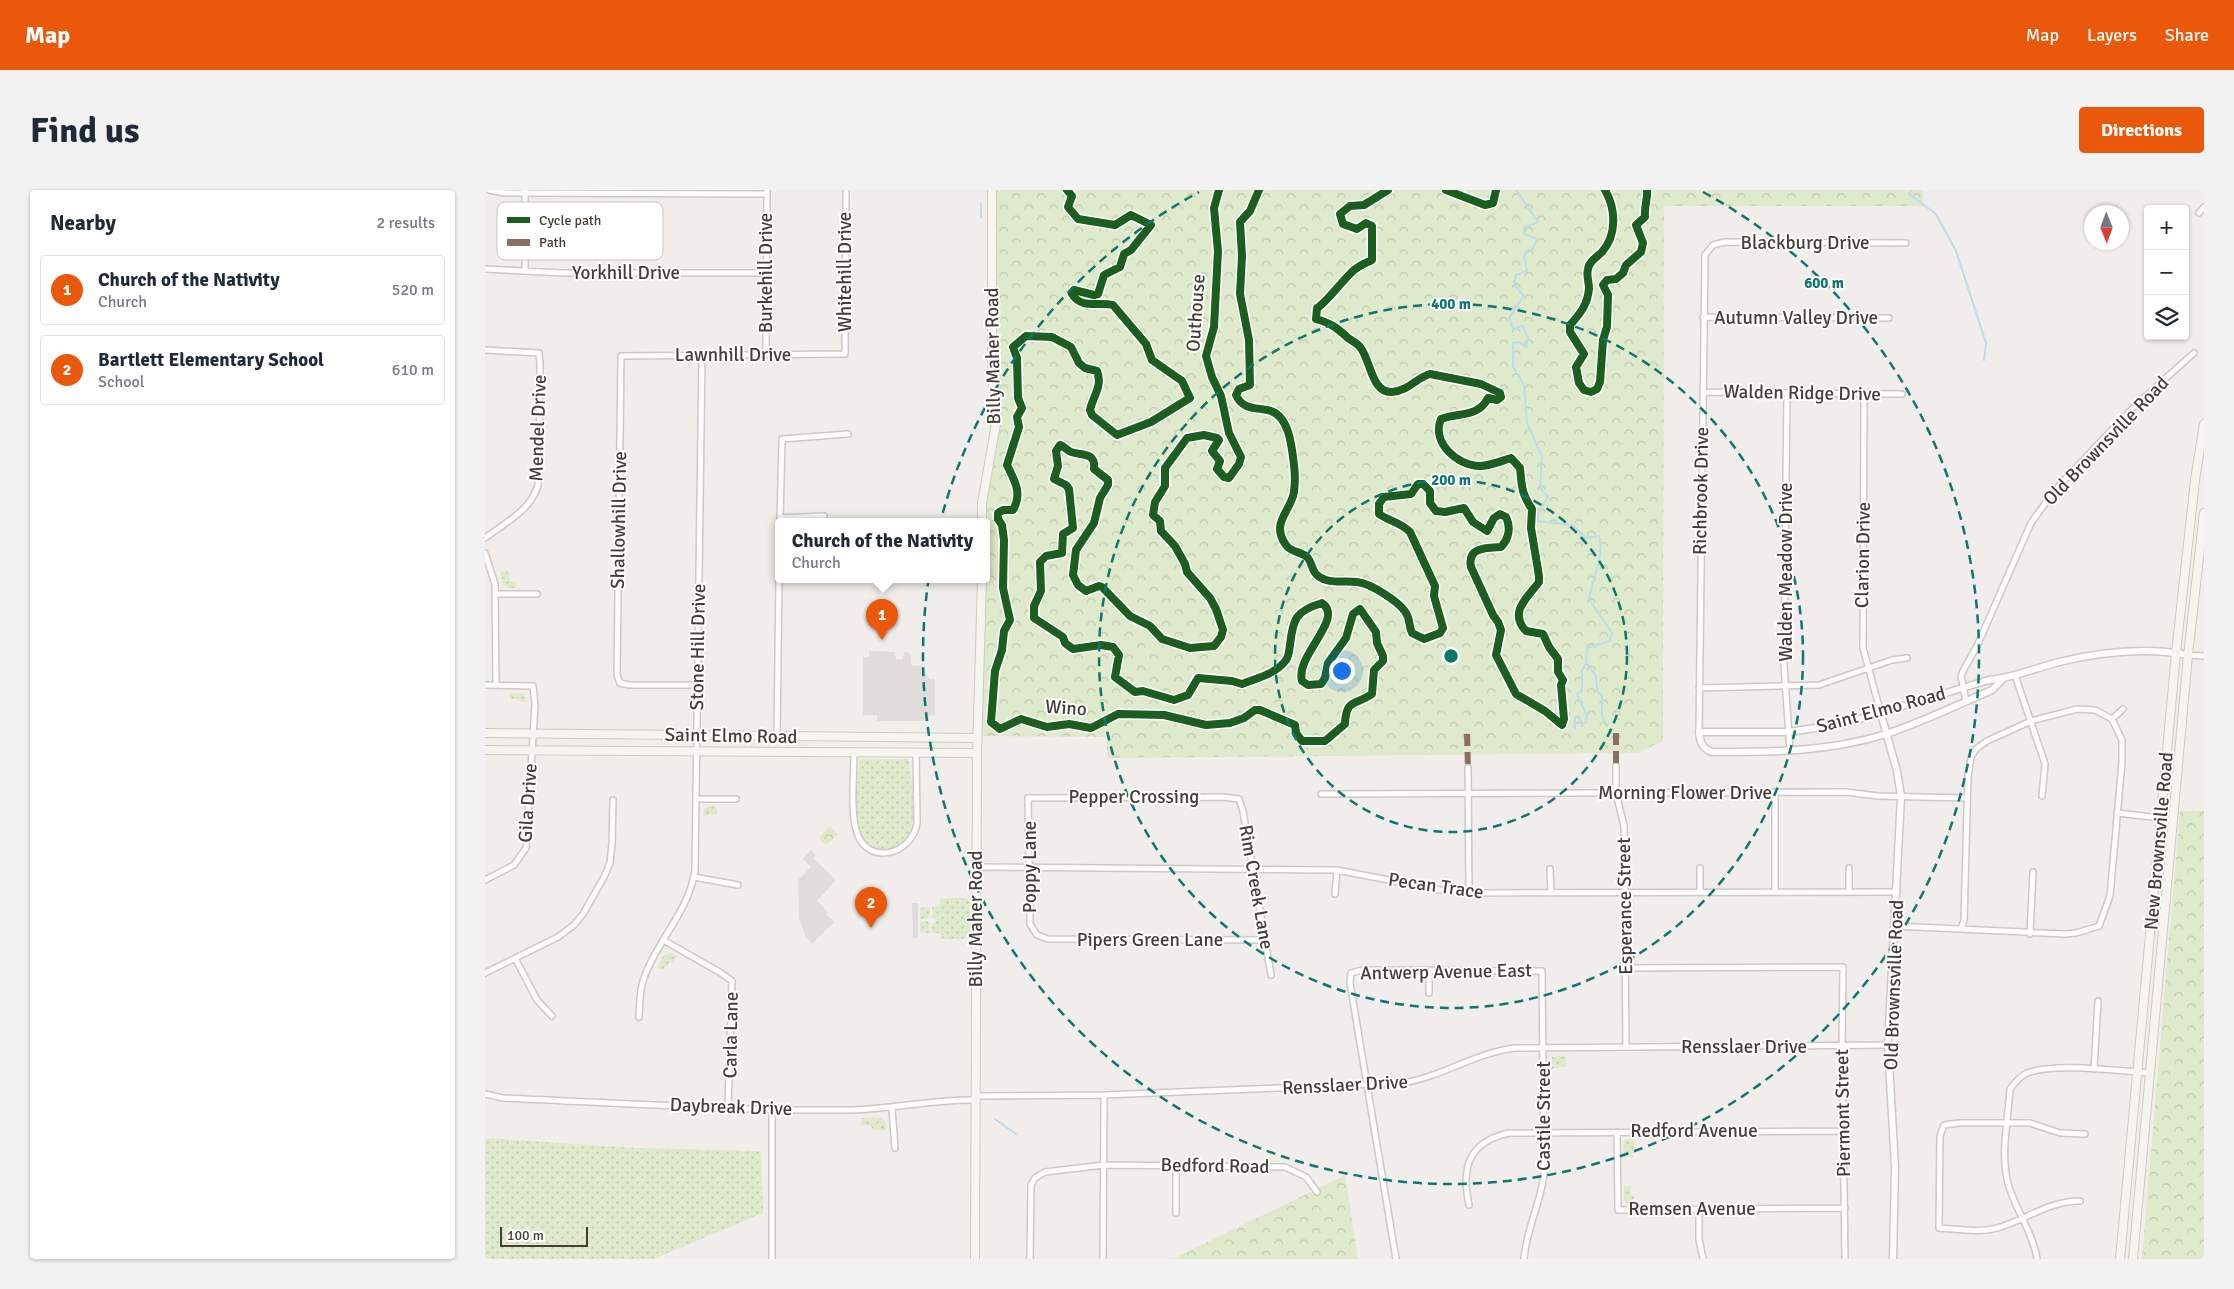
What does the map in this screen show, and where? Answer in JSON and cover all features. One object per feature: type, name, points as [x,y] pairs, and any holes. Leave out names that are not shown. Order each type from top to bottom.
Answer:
[{"type":"main road","name":"Billy Maher Road","points":[[982,518],[982,503],[997,418],[993,373],[992,190]]},
{"type":"main road","name":"New Brownsville Road","points":[[2120,1259],[2176,653],[2198,458],[2204,424]]},
{"type":"main road","name":"New Brownsville Road","points":[[2133,1259],[2188,655],[2204,513]]},
{"type":"main road","name":"Billy Maher Road","points":[[975,1259],[975,867],[982,583]]},
{"type":"main road","name":"Saint Elmo Road","points":[[485,733],[977,738]]},
{"type":"main road","points":[[866,738],[866,752]]},
{"type":"main road","points":[[908,738],[912,752]]},
{"type":"main road","name":"Saint Elmo Road","points":[[485,750],[977,753]]},
{"type":"street","points":[[489,190],[767,192]]},
{"type":"street","name":"Whitehill Drive","points":[[845,354],[846,190]]},
{"type":"street","name":"Burkehill Drive","points":[[765,356],[767,192]]},
{"type":"street","points":[[2199,213],[2204,207]]},
{"type":"street","name":"Blackburg Drive","points":[[1707,251],[1716,243],[1725,242],[1906,243]]},
{"type":"street","name":"Richbrook Drive","points":[[1699,732],[1703,317],[1704,262],[1707,251]]},
{"type":"street","points":[[525,260],[525,271]]},
{"type":"street","name":"Yorkhill Drive","points":[[485,269],[563,273],[767,273]]},
{"type":"street","name":"Autumn Valley Drive","points":[[1703,317],[1889,318]]},
{"type":"street","name":"Mendel Drive","points":[[485,350],[539,353],[537,488],[528,505],[485,538]]},
{"type":"street","name":"Old Brownsville Road","points":[[1966,701],[1963,688],[1963,671],[1977,646],[2031,523],[2055,490],[2139,402],[2194,353]]},
{"type":"street","name":"Lawnhill Drive","points":[[621,356],[845,354]]},
{"type":"street","name":"Stone Hill Drive","points":[[639,1017],[643,980],[685,903],[694,877],[701,355]]},
{"type":"street","name":"Shallowhill Drive","points":[[621,356],[618,685],[697,685]]},
{"type":"street","name":"Walden Ridge Drive","points":[[1703,392],[1902,394]]},
{"type":"street","name":"Walden Meadow Drive","points":[[1787,393],[1785,686],[1789,751]]},
{"type":"street","name":"Clarion Drive","points":[[1864,394],[1862,645],[1867,669],[1881,714]]},
{"type":"street","points":[[780,518],[782,439],[848,434]]},
{"type":"street","points":[[795,518],[824,516]]},
{"type":"street","points":[[485,553],[494,575],[496,594],[496,685],[485,685]]},
{"type":"street","points":[[777,736],[779,583]]},
{"type":"street","points":[[496,594],[537,594]]},
{"type":"street","name":"Saint Elmo Road","points":[[2003,679],[1992,690],[1887,734],[1834,746],[1789,751],[1712,752],[1701,743],[1699,732],[1788,732],[1843,724],[1989,680],[2003,679],[2059,662],[2108,654],[2165,651],[2204,656]]},
{"type":"street","points":[[1699,688],[1819,685],[1892,660],[1907,658]]},
{"type":"street","points":[[2015,675],[2045,764],[2043,796]]},
{"type":"street","name":"Gila Drive","points":[[485,880],[514,864],[526,848],[532,750],[535,735],[533,686],[496,685]]},
{"type":"street","points":[[1895,926],[2030,934],[2076,933],[2099,926],[2110,896],[2123,751],[2118,728],[2112,719],[2095,710],[2077,709],[2031,721],[1987,741],[1975,749],[1971,757],[1967,798],[1964,920],[1961,929]]},
{"type":"street","points":[[2112,719],[2123,709]]},
{"type":"street","name":"Old Brownsville Road","points":[[1881,714],[1901,796],[1888,1045],[1895,1167],[1893,1259]]},
{"type":"street","points":[[854,752],[856,831],[866,846],[875,851],[886,853],[903,847],[911,840],[916,830],[912,752]]},
{"type":"street","name":"Esperance Street","points":[[1616,766],[1616,793],[1624,824],[1627,1047]]},
{"type":"street","points":[[1467,768],[1469,893]]},
{"type":"street","points":[[1775,792],[1775,892]]},
{"type":"street","name":"Morning Flower Drive","points":[[1321,794],[1851,792],[1967,798]]},
{"type":"street","name":"Pepper Crossing","points":[[1029,798],[1223,797],[1239,799]]},
{"type":"street","name":"Poppy Lane","points":[[1029,798],[1030,924],[1037,935]]},
{"type":"street","points":[[696,799],[736,799]]},
{"type":"street","name":"Rim Creek Lane","points":[[1239,799],[1271,975]]},
{"type":"street","points":[[485,973],[564,933],[585,911],[610,862],[613,800]]},
{"type":"street","points":[[2117,813],[2161,818]]},
{"type":"street","name":"Pecan Trace","points":[[975,867],[1337,870],[1440,890],[1469,893],[1897,892]]},
{"type":"street","points":[[1700,868],[1700,892]]},
{"type":"street","points":[[1849,868],[1849,892]]},
{"type":"street","points":[[1551,869],[1551,894]]},
{"type":"street","points":[[1335,894],[1337,870]]},
{"type":"street","points":[[2030,934],[2033,872]]},
{"type":"street","points":[[694,877],[737,885]]},
{"type":"street","name":"Pipers Green Lane","points":[[1037,935],[1048,939],[1265,940]]},
{"type":"street","name":"Carla Lane","points":[[665,941],[732,981],[728,1107]]},
{"type":"street","points":[[515,958],[537,1000],[552,1016]]},
{"type":"street","name":"Piermont Street","points":[[1627,968],[1843,967],[1842,1046],[1845,1259]]},
{"type":"street","name":"Antwerp Avenue East","points":[[1367,1084],[1349,983],[1351,973],[1362,970],[1542,971]]},
{"type":"street","points":[[1429,970],[1429,993]]},
{"type":"street","name":"Castile Street","points":[[1524,1259],[1543,1184],[1544,1047],[1542,971]]},
{"type":"street","points":[[2095,1069],[2098,1001]]},
{"type":"street","name":"Rensslaer Drive","points":[[976,1098],[1104,1095],[1416,1081],[1489,1052],[1544,1047],[1888,1045]]},
{"type":"street","points":[[2037,1259],[2033,1244],[2009,1189],[2006,1173],[2010,1089],[2017,1079],[2027,1073],[2044,1070],[2095,1069],[2150,1073]]},
{"type":"street","points":[[1367,1084],[1396,1259]]},
{"type":"street","name":"Daybreak Drive","points":[[485,1094],[503,1098],[772,1110],[892,1108],[976,1098]]},
{"type":"street","points":[[1103,1259],[1104,1095]]},
{"type":"street","points":[[892,1108],[895,1148]]},
{"type":"street","points":[[772,1110],[772,1259]]},
{"type":"street","points":[[2079,1201],[2057,1202],[1988,1230],[1939,1228],[1940,1136],[1944,1125],[2008,1123],[2032,1123],[2060,1133],[2085,1134]]},
{"type":"street","name":"Redford Avenue","points":[[1469,1205],[1465,1175],[1469,1160],[1478,1149],[1505,1134],[1544,1132],[1843,1131]]},
{"type":"street","name":"Remsen Avenue","points":[[1617,1132],[1618,1210],[1845,1208]]},
{"type":"street","name":"Bedford Road","points":[[1035,1178],[1045,1172],[1103,1165],[1285,1167],[1306,1177],[1317,1192]]},
{"type":"street","points":[[1176,1166],[1176,1213]]},
{"type":"street","points":[[1029,1172],[1035,1178],[1031,1190],[1030,1259]]},
{"type":"street","points":[[1699,1209],[1699,1239],[1703,1259]]},
{"type":"green space","points":[[990,190],[1923,190],[1923,206],[1664,206],[1663,741],[1638,753],[1107,758],[1107,737],[976,736],[982,583],[990,583],[990,518],[983,518],[997,424]]},
{"type":"green space","points":[[507,570],[511,582],[515,582],[517,588],[507,588],[503,584],[500,573]]},
{"type":"green space","points":[[509,693],[524,694],[526,702],[521,702],[520,699],[510,699]]},
{"type":"green space","points":[[860,759],[908,759],[912,785],[913,817],[910,831],[904,843],[894,849],[873,847],[861,835],[857,806]]},
{"type":"green space","points":[[709,806],[717,806],[717,814],[703,816],[704,809]]},
{"type":"green space","points":[[2180,811],[2204,811],[2204,1259],[2142,1259]]},
{"type":"green space","points":[[830,826],[838,834],[826,845],[819,838]]},
{"type":"green space","points":[[940,899],[967,899],[973,905],[973,932],[964,939],[942,939],[941,933],[932,933],[932,924],[936,921],[932,916],[932,907],[939,906]]},
{"type":"green space","points":[[930,907],[930,916],[927,919],[920,919],[920,908]]},
{"type":"green space","points":[[920,921],[927,921],[930,924],[930,933],[920,933]]},
{"type":"green space","points":[[671,953],[677,956],[673,962],[671,961],[663,970],[657,967],[664,955]]},
{"type":"green space","points":[[1566,1056],[1566,1066],[1551,1069],[1552,1057]]},
{"type":"green space","points":[[861,1118],[881,1118],[886,1123],[887,1130],[873,1130],[871,1126],[861,1125]]},
{"type":"green space","points":[[485,1138],[635,1148],[761,1151],[763,1213],[653,1259],[485,1259]]},
{"type":"green space","points":[[1626,1139],[1635,1139],[1633,1157],[1623,1157]]},
{"type":"green space","points":[[1345,1175],[1358,1259],[1173,1259]]},
{"type":"green space","points":[[1624,1186],[1631,1186],[1631,1196],[1634,1196],[1634,1203],[1627,1203],[1624,1200]]},
{"type":"shaded area","points":[[869,651],[895,652],[896,659],[903,659],[904,652],[908,652],[911,655],[911,665],[923,666],[923,671],[930,679],[935,679],[935,715],[929,716],[929,721],[877,721],[877,715],[863,715],[863,657],[869,657]]},
{"type":"shaded area","points":[[811,850],[816,855],[813,858],[836,880],[817,901],[828,912],[826,914],[834,922],[812,944],[805,935],[799,918],[798,880],[811,867],[803,859]]},
{"type":"shaded area","points":[[912,903],[918,903],[918,938],[913,938]]},
{"type":"waterway","points":[[1516,190],[1538,222],[1524,228],[1524,234],[1537,239],[1533,249],[1524,255],[1527,271],[1516,275],[1514,284],[1524,296],[1509,318],[1513,329],[1523,326],[1528,338],[1526,347],[1518,342],[1513,343],[1513,367],[1524,385],[1527,423],[1542,457],[1540,488],[1548,497],[1538,514],[1538,521],[1572,525],[1586,538],[1599,536],[1599,560],[1589,599],[1612,633],[1610,641],[1587,648],[1586,663],[1596,675],[1597,690],[1602,697],[1602,715],[1606,726]]},
{"type":"waterway","points":[[1912,190],[1909,194],[1936,214],[1956,251],[1986,343],[1984,360]]},
{"type":"waterway","points":[[981,204],[981,218]]},
{"type":"waterway","points":[[1575,729],[1575,717],[1578,716],[1582,723],[1586,722],[1587,716],[1577,694],[1582,691],[1582,671],[1586,663]]},
{"type":"waterway","points":[[995,1119],[1016,1134]]},
{"type":"marked path","points":[[1616,733],[1616,766]]},
{"type":"marked path","points":[[1467,734],[1468,768]]},
{"type":"cycle path","name":"Outhouse","points":[[1067,190],[1072,196],[1068,207],[1078,219],[1115,225],[1131,215],[1151,225],[1131,250],[1124,254],[1120,267],[1104,275],[1098,294],[1094,295],[1074,290],[1072,294],[1081,302],[1113,305],[1146,344],[1152,360],[1182,381],[1190,398],[1151,422],[1117,435],[1092,415],[1090,410],[1097,391],[1099,376],[1097,371],[1085,368],[1079,363],[1071,347],[1052,337],[1026,336],[1013,347],[1017,358],[1018,398],[1022,408],[1017,417],[1019,427],[1007,465],[1016,487],[1017,498],[1013,510],[1003,510],[998,513],[1004,540],[1003,588],[1010,620],[1004,631],[1002,650],[995,671],[991,722],[1000,729],[1021,719],[1047,727],[1069,724],[1091,728],[1118,714],[1164,715],[1206,725],[1230,723],[1244,718],[1255,710],[1260,710],[1295,725],[1296,733],[1302,741],[1325,741],[1345,724],[1349,706],[1372,694],[1374,670],[1383,661],[1383,656],[1377,643],[1376,632],[1360,609],[1353,614],[1346,638],[1328,663],[1325,678],[1321,684],[1308,685],[1302,681],[1302,671],[1305,660],[1328,618],[1327,610],[1322,603],[1306,609],[1297,617],[1288,657],[1277,669],[1242,684],[1232,681],[1198,678],[1188,695],[1174,700],[1143,691],[1135,692],[1115,677],[1119,655],[1113,647],[1101,645],[1073,649],[1065,643],[1063,637],[1034,618],[1034,606],[1041,591],[1040,562],[1046,556],[1062,553],[1063,534],[1073,528],[1069,489],[1066,485],[1054,479],[1058,466],[1056,451],[1060,445],[1071,452],[1091,457],[1094,469],[1108,480],[1108,485],[1100,498],[1094,523],[1076,550],[1073,575],[1078,585],[1086,591],[1099,586],[1102,587],[1130,616],[1150,626],[1162,639],[1190,648],[1214,646],[1221,637],[1223,630],[1210,598],[1187,572],[1185,564],[1175,546],[1161,531],[1160,521],[1153,515],[1155,502],[1165,486],[1165,468],[1187,438],[1204,435],[1219,440],[1212,451],[1220,461],[1217,469],[1224,477],[1229,478],[1239,464],[1241,457],[1229,433],[1221,396],[1212,377],[1206,356],[1214,327],[1218,251],[1214,208],[1219,190]]},
{"type":"cycle path","points":[[1259,190],[1250,211],[1240,222],[1242,256],[1240,294],[1249,340],[1250,385],[1239,389],[1236,395],[1243,404],[1251,408],[1271,411],[1277,414],[1289,435],[1295,482],[1292,499],[1283,517],[1280,530],[1286,545],[1288,548],[1308,558],[1315,573],[1321,578],[1331,581],[1363,583],[1385,594],[1404,610],[1412,633],[1424,639],[1440,633],[1443,628],[1434,596],[1435,586],[1410,532],[1403,526],[1379,514],[1379,504],[1384,497],[1411,494],[1418,484],[1423,484],[1430,491],[1430,503],[1436,511],[1445,512],[1464,508],[1473,522],[1487,531],[1494,518],[1500,514],[1506,517],[1509,529],[1504,544],[1501,547],[1484,548],[1475,552],[1472,556],[1471,567],[1501,630],[1496,655],[1516,694],[1545,711],[1562,725],[1564,719],[1561,685],[1563,680],[1558,672],[1558,659],[1549,647],[1543,634],[1526,631],[1519,617],[1519,611],[1525,599],[1539,582],[1531,528],[1532,509],[1524,494],[1520,468],[1511,458],[1484,466],[1463,462],[1448,451],[1440,436],[1441,419],[1473,412],[1479,409],[1488,398],[1497,400],[1501,397],[1500,393],[1481,384],[1430,374],[1398,391],[1385,391],[1376,382],[1364,353],[1359,346],[1334,326],[1316,319],[1317,308],[1325,302],[1353,271],[1372,260],[1372,226],[1366,223],[1357,229],[1343,224],[1340,214],[1350,206],[1364,205],[1388,190]]},
{"type":"cycle path","points":[[1446,190],[1485,205],[1493,203],[1496,190]]},
{"type":"cycle path","points":[[1605,190],[1613,213],[1610,238],[1602,252],[1589,266],[1587,274],[1589,288],[1587,299],[1580,313],[1570,325],[1570,332],[1584,354],[1576,367],[1579,383],[1584,390],[1591,392],[1597,389],[1600,382],[1603,340],[1607,327],[1608,295],[1603,285],[1607,280],[1616,279],[1623,273],[1626,265],[1641,252],[1643,243],[1636,225],[1645,217],[1647,190]]},
{"type":"place","name":"Church of the Nativity","points":[[882,640]]},
{"type":"place","name":"Bartlett Elementary School","points":[[871,928]]}]
